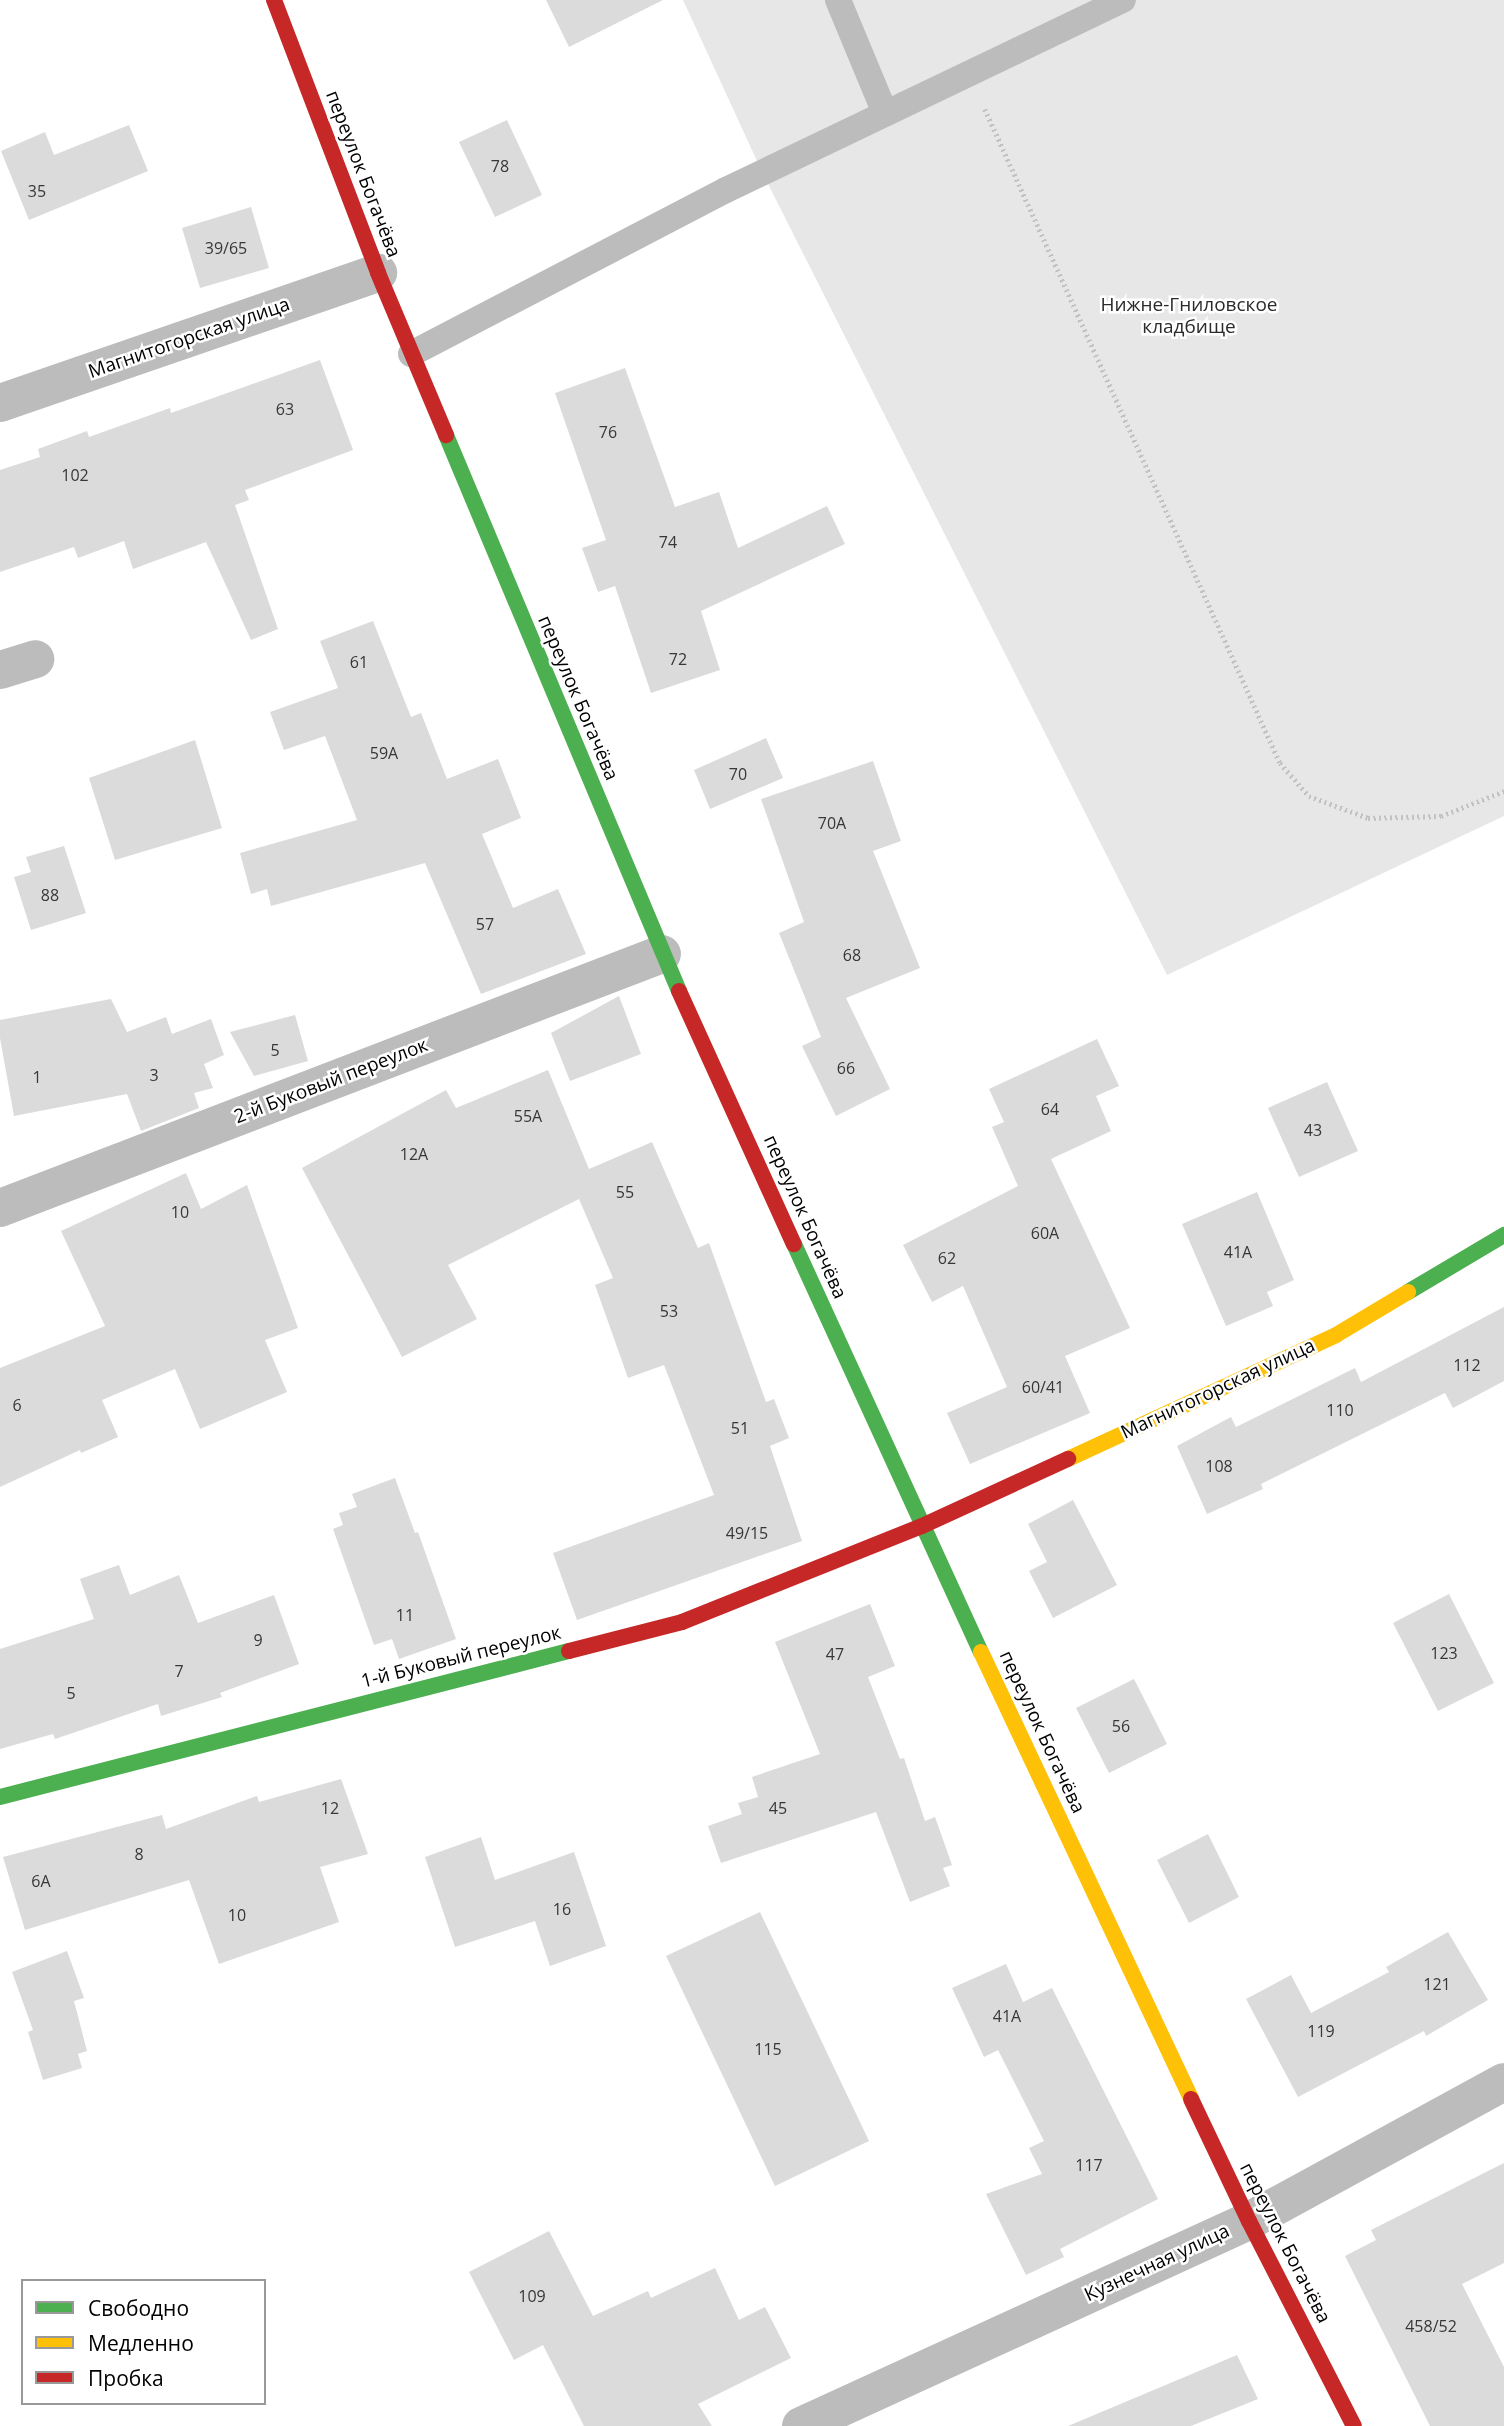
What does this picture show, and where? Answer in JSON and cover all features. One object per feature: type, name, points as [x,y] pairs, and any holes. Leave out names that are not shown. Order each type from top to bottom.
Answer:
[{"type":"street","name":"переулок Богачёва","points":[[274,0],[378,273],[662,954],[922,1526],[1249,2221],[1354,2426]]},
{"type":"street","name":"Магнитогорская улица","points":[[0,403],[378,273]]},
{"type":"street","name":"2-й Буковый переулок","points":[[0,1208],[662,954]]},
{"type":"street","name":"Магнитогорская улица","points":[[922,1526],[1336,1335],[1504,1235]]},
{"type":"street","name":"1-й Буковый переулок","points":[[0,1797],[682,1622],[922,1526]]},
{"type":"street","name":"Кузнечная улица","points":[[801,2426],[1249,2221],[1504,2082]]},
{"type":"lane","points":[[838,0],[885,113]]},
{"type":"lane","points":[[411,354],[726,190],[1122,0]]},
{"type":"path","points":[[969,73],[1280,763],[1309,796],[1368,818],[1441,816],[1504,791]]},
{"type":"green space","name":"Нижне-Гниловское кладбище","points":[[683,0],[1504,0],[1504,816],[1167,975],[763,174]]},
{"type":"building","points":[[546,0],[663,0],[569,47]]},
{"type":"building","points":[[507,120],[542,195],[495,217],[459,142]]},
{"type":"building","points":[[129,125],[148,171],[29,220],[1,151],[45,132],[54,155]]},
{"type":"building","points":[[251,207],[269,268],[200,288],[182,228]]},
{"type":"building","points":[[320,360],[353,450],[245,490],[249,500],[235,505],[278,629],[251,640],[206,542],[133,569],[124,541],[78,558],[74,547],[0,572],[0,470],[40,457],[38,449],[87,431],[89,437],[170,408],[171,413]]},
{"type":"building","points":[[625,368],[675,507],[719,492],[738,548],[827,506],[845,544],[701,611],[720,670],[651,693],[615,586],[598,592],[582,548],[606,540],[555,393]]},
{"type":"building","points":[[373,621],[411,717],[421,713],[447,779],[498,759],[521,818],[482,834],[513,908],[558,889],[586,954],[481,994],[425,863],[271,906],[267,889],[251,894],[240,853],[357,820],[325,736],[284,750],[270,712],[338,688],[320,641]]},
{"type":"building","points":[[766,738],[783,778],[710,809],[694,770]]},
{"type":"building","points":[[195,740],[222,828],[115,860],[89,778]]},
{"type":"building","points":[[873,761],[901,841],[873,851],[920,968],[846,998],[890,1089],[836,1116],[802,1046],[821,1037],[779,933],[804,922],[761,799]]},
{"type":"building","points":[[64,846],[86,913],[31,930],[14,877],[31,872],[26,857]]},
{"type":"building","points":[[619,996],[641,1054],[570,1081],[551,1033]]},
{"type":"building","points":[[111,999],[127,1032],[166,1017],[172,1034],[211,1019],[224,1055],[204,1064],[213,1088],[194,1093],[199,1108],[141,1131],[127,1094],[14,1116],[0,1038],[0,1020]]},
{"type":"building","points":[[295,1015],[308,1061],[254,1076],[230,1032]]},
{"type":"building","points":[[1097,1039],[1119,1086],[1096,1096],[1111,1131],[1051,1159],[1130,1328],[1065,1356],[1090,1413],[970,1464],[947,1413],[1007,1387],[963,1286],[932,1302],[903,1245],[1018,1186],[992,1127],[1004,1122],[989,1089]]},
{"type":"building","points":[[548,1070],[589,1169],[652,1142],[698,1248],[709,1243],[766,1402],[774,1399],[789,1438],[770,1446],[802,1541],[577,1620],[553,1553],[714,1495],[664,1365],[628,1378],[595,1285],[613,1278],[579,1199],[448,1265],[477,1319],[402,1357],[302,1168],[446,1090],[456,1108]]},
{"type":"building","points":[[1327,1082],[1358,1151],[1299,1177],[1268,1108]]},
{"type":"building","points":[[186,1173],[201,1209],[247,1185],[298,1328],[265,1340],[287,1392],[200,1429],[175,1369],[102,1400],[118,1437],[81,1453],[80,1450],[0,1487],[0,1368],[105,1326],[61,1231]]},
{"type":"building","points":[[1257,1192],[1294,1280],[1267,1292],[1273,1306],[1226,1326],[1182,1224]]},
{"type":"building","points":[[1504,1307],[1504,1381],[1453,1408],[1445,1393],[1261,1484],[1263,1489],[1207,1514],[1177,1446],[1231,1417],[1236,1427],[1355,1368],[1361,1382]]},
{"type":"building","points":[[395,1478],[415,1533],[418,1532],[456,1639],[399,1659],[392,1639],[374,1645],[333,1529],[343,1525],[339,1513],[357,1507],[352,1494]]},
{"type":"building","points":[[1073,1500],[1117,1585],[1053,1618],[1029,1571],[1047,1562],[1028,1524]]},
{"type":"building","points":[[119,1565],[130,1595],[179,1575],[198,1623],[274,1595],[299,1664],[220,1693],[222,1697],[161,1716],[158,1704],[55,1739],[53,1734],[0,1749],[0,1649],[94,1619],[80,1579]]},
{"type":"building","points":[[1449,1594],[1494,1683],[1438,1711],[1393,1623]]},
{"type":"building","points":[[870,1604],[895,1666],[868,1677],[900,1759],[904,1758],[925,1821],[935,1817],[952,1865],[943,1868],[950,1886],[910,1902],[876,1812],[721,1863],[708,1826],[742,1814],[738,1803],[758,1797],[752,1777],[820,1754],[775,1642]]},
{"type":"building","points":[[1134,1679],[1167,1744],[1109,1773],[1076,1708]]},
{"type":"building","points":[[341,1779],[368,1854],[320,1867],[339,1922],[219,1964],[189,1880],[25,1930],[3,1857],[162,1815],[166,1829],[257,1796],[259,1802]]},
{"type":"building","points":[[1208,1834],[1239,1897],[1189,1923],[1157,1860]]},
{"type":"building","points":[[481,1837],[495,1880],[574,1852],[606,1946],[550,1966],[535,1921],[455,1947],[425,1857]]},
{"type":"building","points":[[760,1912],[869,2141],[775,2186],[666,1956]]},
{"type":"building","points":[[1448,1932],[1488,2000],[1426,2036],[1424,2031],[1298,2097],[1246,1999],[1291,1975],[1311,2013],[1389,1972],[1386,1967]]},
{"type":"building","points":[[67,1951],[84,1998],[74,2001],[87,2051],[78,2054],[82,2068],[43,2080],[28,2032],[33,2030],[12,1972]]},
{"type":"building","points":[[1006,1964],[1023,2002],[1052,1988],[1158,2199],[1060,2249],[1064,2257],[1026,2275],[986,2194],[1042,2174],[1029,2148],[1044,2141],[998,2050],[984,2057],[952,1988]]},
{"type":"building","points":[[1504,2163],[1504,2263],[1462,2284],[1504,2367],[1504,2426],[1430,2426],[1345,2256],[1376,2240],[1371,2230]]},
{"type":"building","points":[[549,2231],[593,2316],[648,2291],[651,2298],[715,2268],[739,2320],[765,2307],[791,2358],[698,2404],[712,2426],[584,2426],[543,2345],[514,2360],[469,2272]]},
{"type":"building","points":[[1237,2355],[1258,2399],[1191,2426],[1068,2426]]},
{"type":"traffic: fast","points":[[446,435],[679,991]]},
{"type":"traffic: fast","points":[[1408,1292],[1504,1235]]},
{"type":"traffic: fast","points":[[794,1244],[981,1652]]},
{"type":"traffic: fast","points":[[0,1797],[569,1651]]},
{"type":"traffic: slow","points":[[1068,1459],[1336,1335],[1408,1292]]},
{"type":"traffic: slow","points":[[981,1652],[1191,2099]]},
{"type":"traffic: jam","points":[[274,0],[378,273],[446,435]]},
{"type":"traffic: jam","points":[[679,991],[794,1244]]},
{"type":"traffic: jam","points":[[569,1651],[682,1622],[922,1526],[1068,1459]]},
{"type":"traffic: jam","points":[[1191,2099],[1249,2221],[1354,2426]]}]
